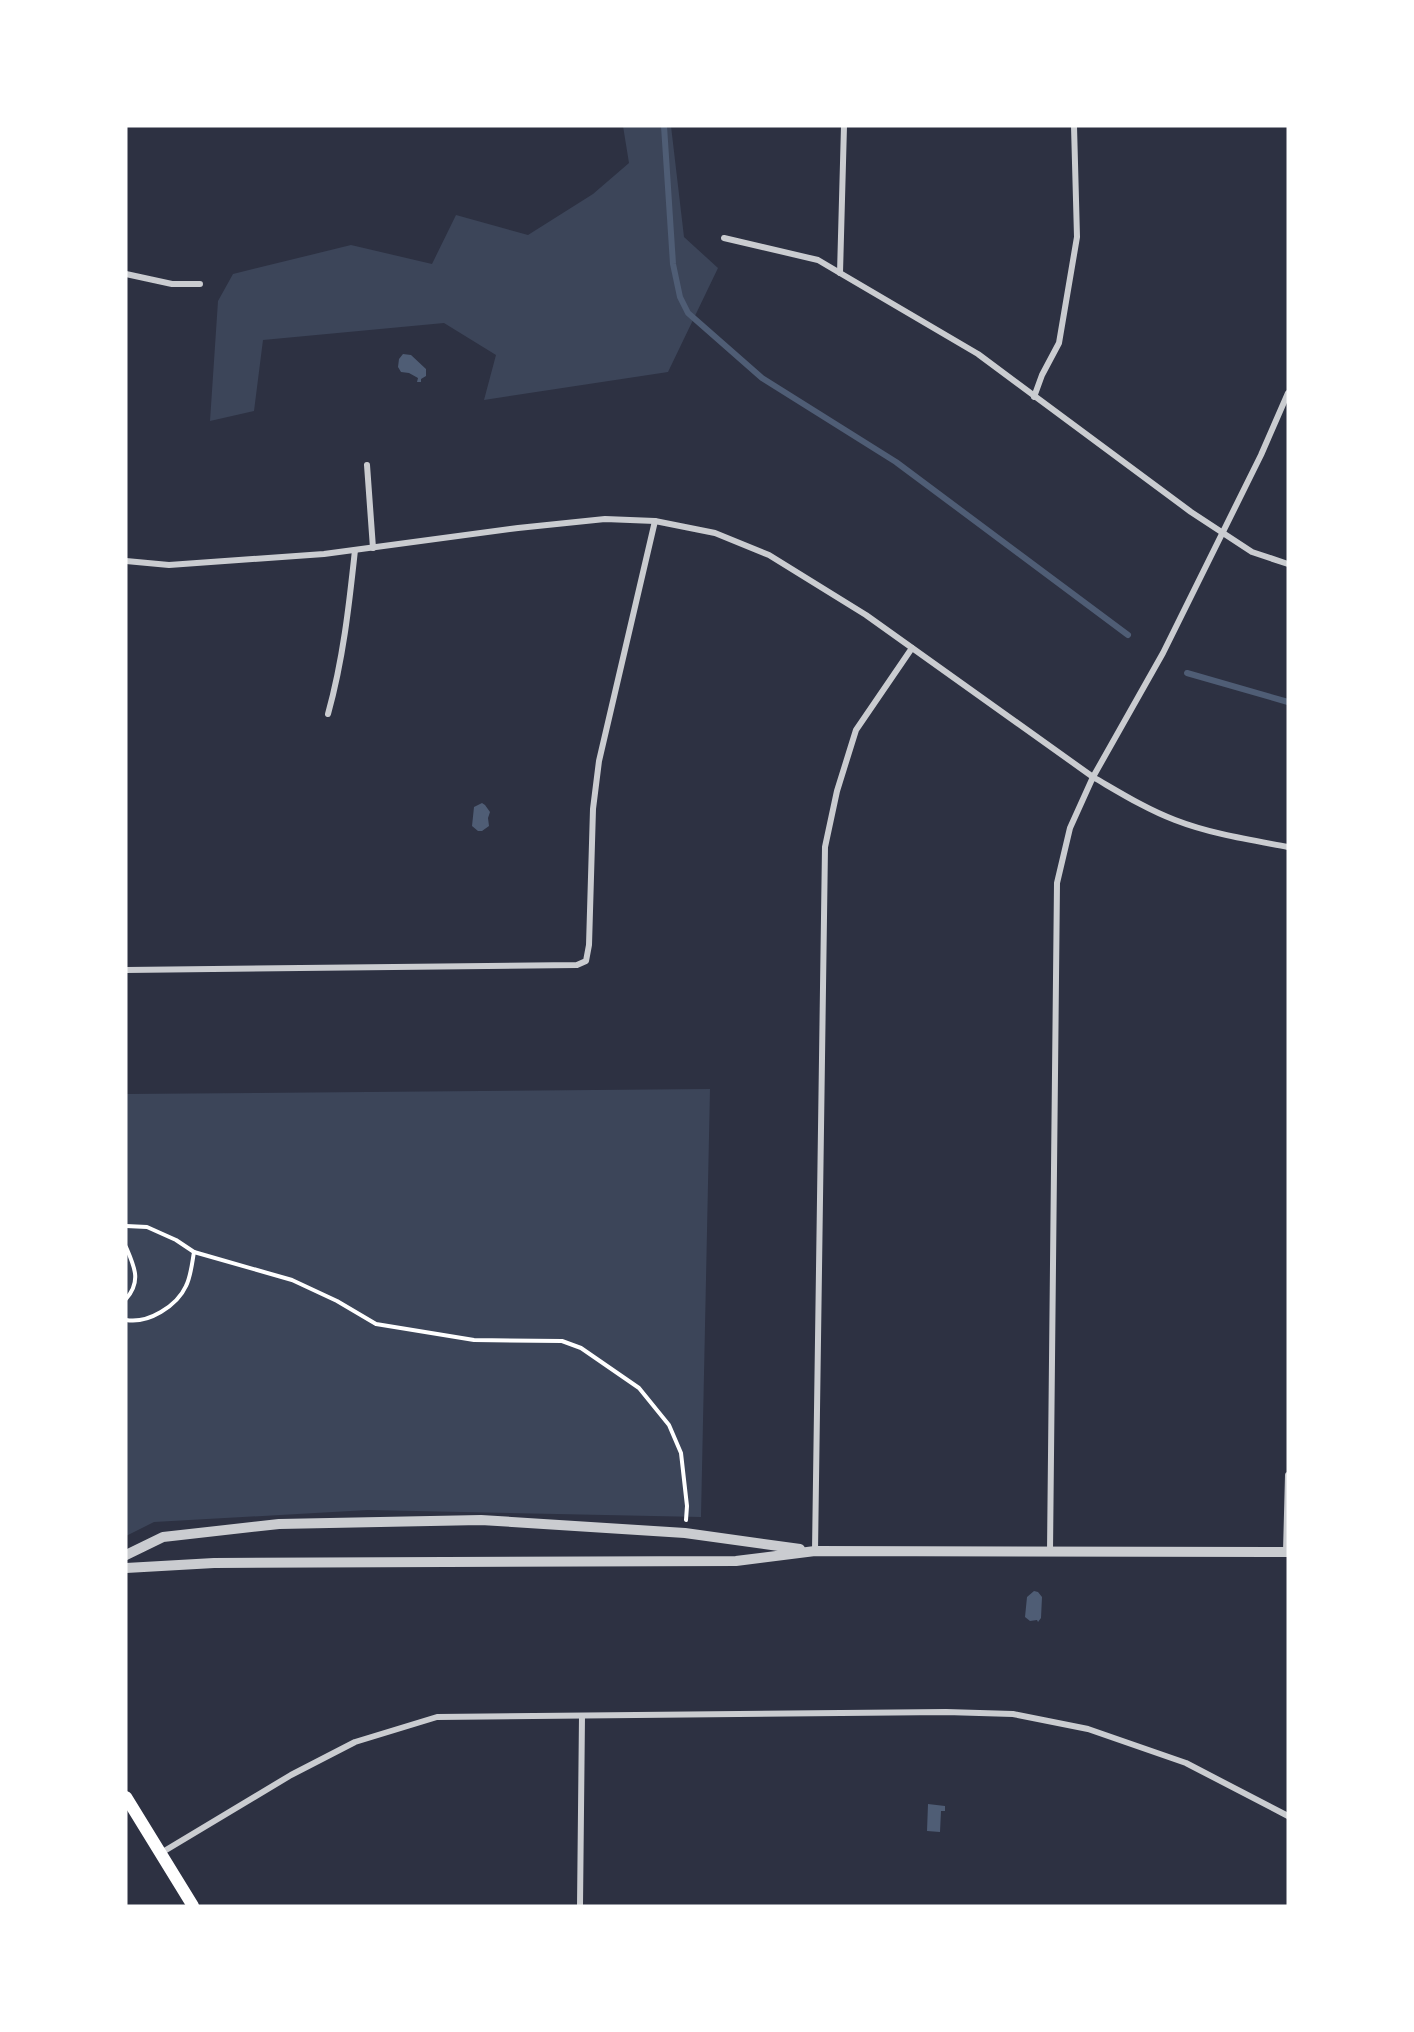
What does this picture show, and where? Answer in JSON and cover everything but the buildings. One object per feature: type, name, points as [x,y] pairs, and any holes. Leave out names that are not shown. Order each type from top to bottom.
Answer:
[{"type":"main road","points":[[126,1797],[193,1906]]},
{"type":"street","points":[[840,273],[844,126]]},
{"type":"street","points":[[1034,397],[1042,375],[1059,343],[1077,237],[1074,126]]},
{"type":"street","points":[[724,238],[818,260],[978,354],[1222,533],[1252,552],[1288,564]]},
{"type":"street","points":[[126,274],[172,284],[200,284]]},
{"type":"street","points":[[1050,1551],[1057,883],[1070,828],[1093,777],[1162,652],[1262,455],[1288,393]]},
{"type":"street","points":[[367,465],[373,548]]},
{"type":"street","points":[[126,561],[170,565],[324,554],[518,528],[605,519],[655,520],[715,533],[769,555],[866,615],[1093,777],[1130,799],[1176,820],[1243,839],[1288,847]]},
{"type":"street","points":[[126,970],[578,965],[586,961],[589,945],[593,809],[600,761],[655,520]]},
{"type":"street","points":[[328,714],[339,673],[348,620],[354,550]]},
{"type":"street","points":[[815,1551],[825,847],[837,791],[856,730],[912,648]]},
{"type":"street","points":[[126,1568],[213,1563],[736,1561],[815,1551],[1287,1552],[1288,1475]]},
{"type":"street","points":[[126,1555],[163,1537],[279,1524],[481,1520],[685,1533],[815,1551]]},
{"type":"street","points":[[160,1852],[291,1775],[356,1742],[437,1717],[946,1712],[1013,1714],[1088,1729],[1186,1763],[1288,1816]]},
{"type":"street","points":[[580,1906],[582,1716]]},
{"type":"path","points":[[126,1226],[147,1227],[177,1240],[194,1252],[292,1280],[337,1300],[376,1324],[474,1340],[562,1341],[581,1348],[639,1388],[669,1425],[681,1453],[687,1506],[685,1533]]},
{"type":"path","points":[[126,1247],[136,1270],[132,1292],[126,1299]]},
{"type":"path","points":[[126,1320],[140,1321],[158,1313],[176,1300],[186,1286],[194,1252]]},
{"type":"shaded area","points":[[623,126],[671,126],[684,237],[718,268],[668,372],[484,400],[496,355],[444,323],[263,340],[254,411],[210,421],[218,301],[233,274],[351,245],[432,264],[456,215],[528,235],[593,194],[629,163]]},
{"type":"shaded area","points":[[403,354],[411,355],[426,369],[426,376],[421,379],[421,382],[417,382],[418,378],[409,373],[401,372],[398,367],[399,359]]},
{"type":"shaded area","points":[[482,803],[490,812],[489,826],[478,831],[472,826],[474,807]]},
{"type":"shaded area","points":[[710,1089],[701,1517],[368,1510],[154,1522],[126,1536],[126,1094]]},
{"type":"shaded area","points":[[1034,1591],[1042,1597],[1041,1618],[1038,1622],[1037,1620],[1030,1621],[1025,1617],[1027,1597]]},
{"type":"shaded area","points":[[928,1804],[945,1806],[945,1811],[941,1811],[940,1832],[927,1831]]},
{"type":"waterway","points":[[664,126],[673,264],[680,297],[688,313],[762,378],[896,462],[1128,635]]},
{"type":"waterway","points":[[1187,673],[1288,702]]}]
